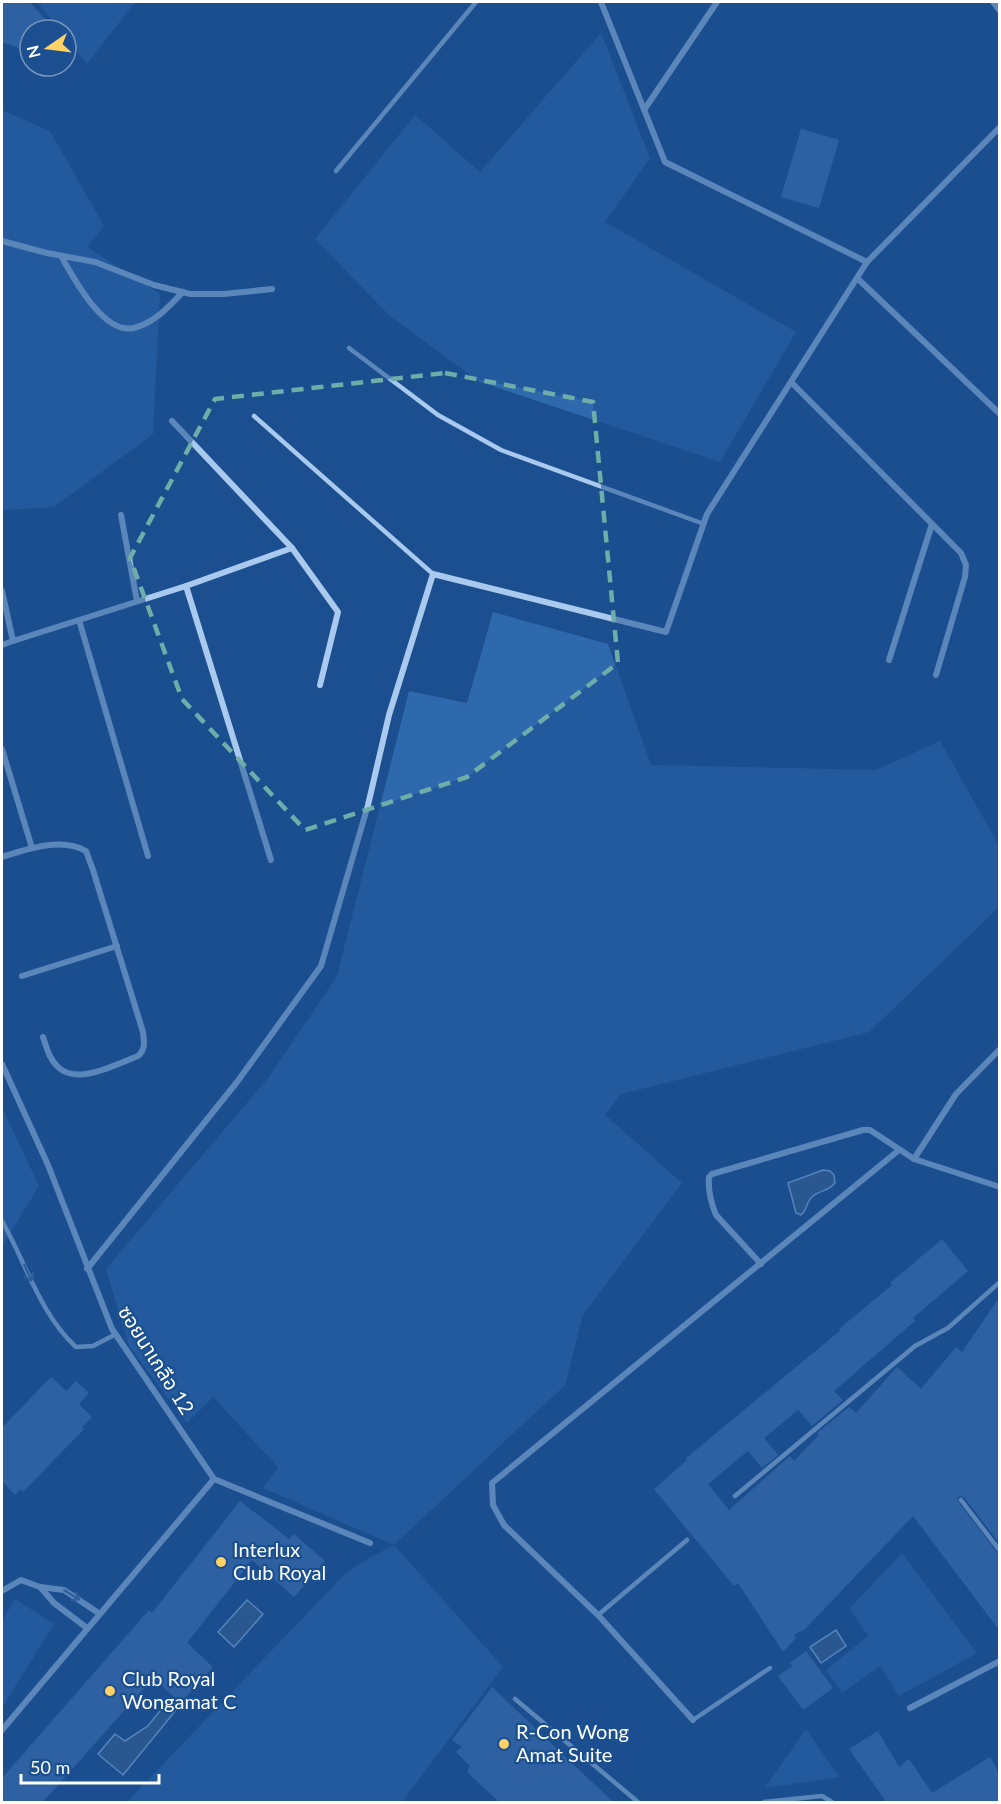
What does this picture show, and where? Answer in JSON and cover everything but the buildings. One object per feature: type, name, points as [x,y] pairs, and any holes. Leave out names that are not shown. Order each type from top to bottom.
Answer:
[{"type":"street","points":[[601,2],[666,162],[867,262]]},
{"type":"street","points":[[644,110],[717,2]]},
{"type":"street","points":[[993,2],[999,10]]},
{"type":"street","points":[[87,1269],[237,1082],[321,966],[368,805],[389,715],[433,574],[666,632],[707,514],[867,262],[999,127]]},
{"type":"street","points":[[2,241],[95,262],[154,285],[183,292],[203,295],[272,290]]},
{"type":"street","points":[[61,256],[82,292],[101,315],[124,329],[147,323],[163,313],[183,292]]},
{"type":"street","points":[[857,278],[999,414]]},
{"type":"street","points":[[791,382],[961,554],[966,566],[965,577],[936,675]]},
{"type":"street","points":[[172,421],[291,548],[338,612],[320,685]]},
{"type":"street","points":[[121,515],[137,601]]},
{"type":"street","points":[[889,660],[932,524]]},
{"type":"street","points":[[2,645],[186,586],[291,548]]},
{"type":"street","points":[[186,586],[271,860]]},
{"type":"street","points":[[2,591],[13,641]]},
{"type":"street","points":[[79,620],[148,856]]},
{"type":"street","points":[[2,749],[32,848]]},
{"type":"street","points":[[2,856],[32,848],[68,845],[86,851],[117,946],[145,1045],[142,1052],[130,1059],[78,1076],[60,1070],[50,1057],[43,1037]]},
{"type":"street","points":[[22,976],[117,946]]},
{"type":"street","points":[[914,1159],[956,1094],[999,1049]]},
{"type":"street","name":"ซอยนาเกลือ 12","points":[[2,1064],[48,1165],[87,1269],[116,1334],[214,1479]]},
{"type":"street","points":[[761,1264],[716,1215],[708,1183],[712,1174],[870,1130],[914,1159],[999,1187]]},
{"type":"street","points":[[693,1720],[598,1615],[504,1525],[493,1505],[492,1483],[899,1150]]},
{"type":"street","points":[[2,1730],[214,1479],[370,1543]]},
{"type":"street","points":[[2,1591],[21,1580],[40,1587],[64,1590],[100,1614]]},
{"type":"street","points":[[40,1587],[54,1604],[87,1628]]},
{"type":"street","points":[[910,1708],[999,1660]]},
{"type":"lane","points":[[336,171],[476,2]]},
{"type":"lane","points":[[349,348],[438,416],[501,450],[704,524]]},
{"type":"lane","points":[[254,416],[433,574]]},
{"type":"lane","points":[[2,1221],[36,1290],[62,1334],[76,1347],[93,1346],[116,1334]]},
{"type":"lane","points":[[735,1496],[915,1346],[948,1328],[999,1282]]},
{"type":"lane","points":[[961,1500],[999,1551]]},
{"type":"lane","points":[[598,1615],[687,1540]]},
{"type":"lane","points":[[693,1720],[770,1668]]},
{"type":"lane","points":[[515,1699],[638,1803]]},
{"type":"lane","points":[[764,1803],[822,1796],[832,1803]]},
{"type":"highlighted area","points":[[445,373],[593,402],[618,663],[467,777],[305,830],[182,699],[130,558],[215,399]]},
{"type":"shaded area","points":[[37,2],[135,2],[87,64],[78,53],[78,18],[50,18]]},
{"type":"shaded area","points":[[601,33],[650,158],[605,222],[796,332],[720,462],[480,382],[390,316],[315,239],[415,115],[480,172]]},
{"type":"shaded area","points":[[2,110],[50,131],[104,226],[87,247],[160,294],[153,434],[54,507],[2,510]]},
{"type":"shaded area","points":[[493,612],[608,644],[651,765],[876,770],[940,741],[999,846],[999,907],[869,1032],[621,1094],[605,1115],[682,1183],[583,1315],[565,1385],[394,1545],[263,1488],[278,1467],[213,1397],[187,1423],[129,1346],[106,1269],[269,1077],[337,976],[409,691],[467,703]]},
{"type":"shaded area","points":[[2,1108],[39,1186],[2,1246]]},
{"type":"shaded area","points":[[823,1170],[830,1171],[834,1175],[835,1183],[812,1197],[801,1215],[796,1213],[788,1183]]},
{"type":"shaded area","points":[[394,1545],[503,1667],[402,1802],[127,1802],[343,1576],[364,1561]]},
{"type":"shaded area","points":[[902,1553],[977,1653],[899,1696],[880,1666],[842,1693],[826,1670],[868,1636],[850,1608]]},
{"type":"shaded area","points":[[15,1599],[54,1624],[3,1706],[2,1621]]},
{"type":"shaded area","points":[[247,1600],[263,1614],[234,1647],[218,1632]]},
{"type":"shaded area","points":[[836,1630],[846,1646],[821,1663],[810,1647]]},
{"type":"shaded area","points":[[167,1702],[176,1710],[123,1775],[98,1754],[115,1734],[125,1741],[148,1726]]},
{"type":"shaded area","points":[[806,1729],[839,1777],[765,1788]]},
{"type":"place","name":"Interlux Club Royal","points":[[221,1562]]},
{"type":"place","name":"Club Royal Wongamat C","points":[[110,1691]]},
{"type":"place","name":"R-Con Wong Amat Suite","points":[[504,1744]]}]
